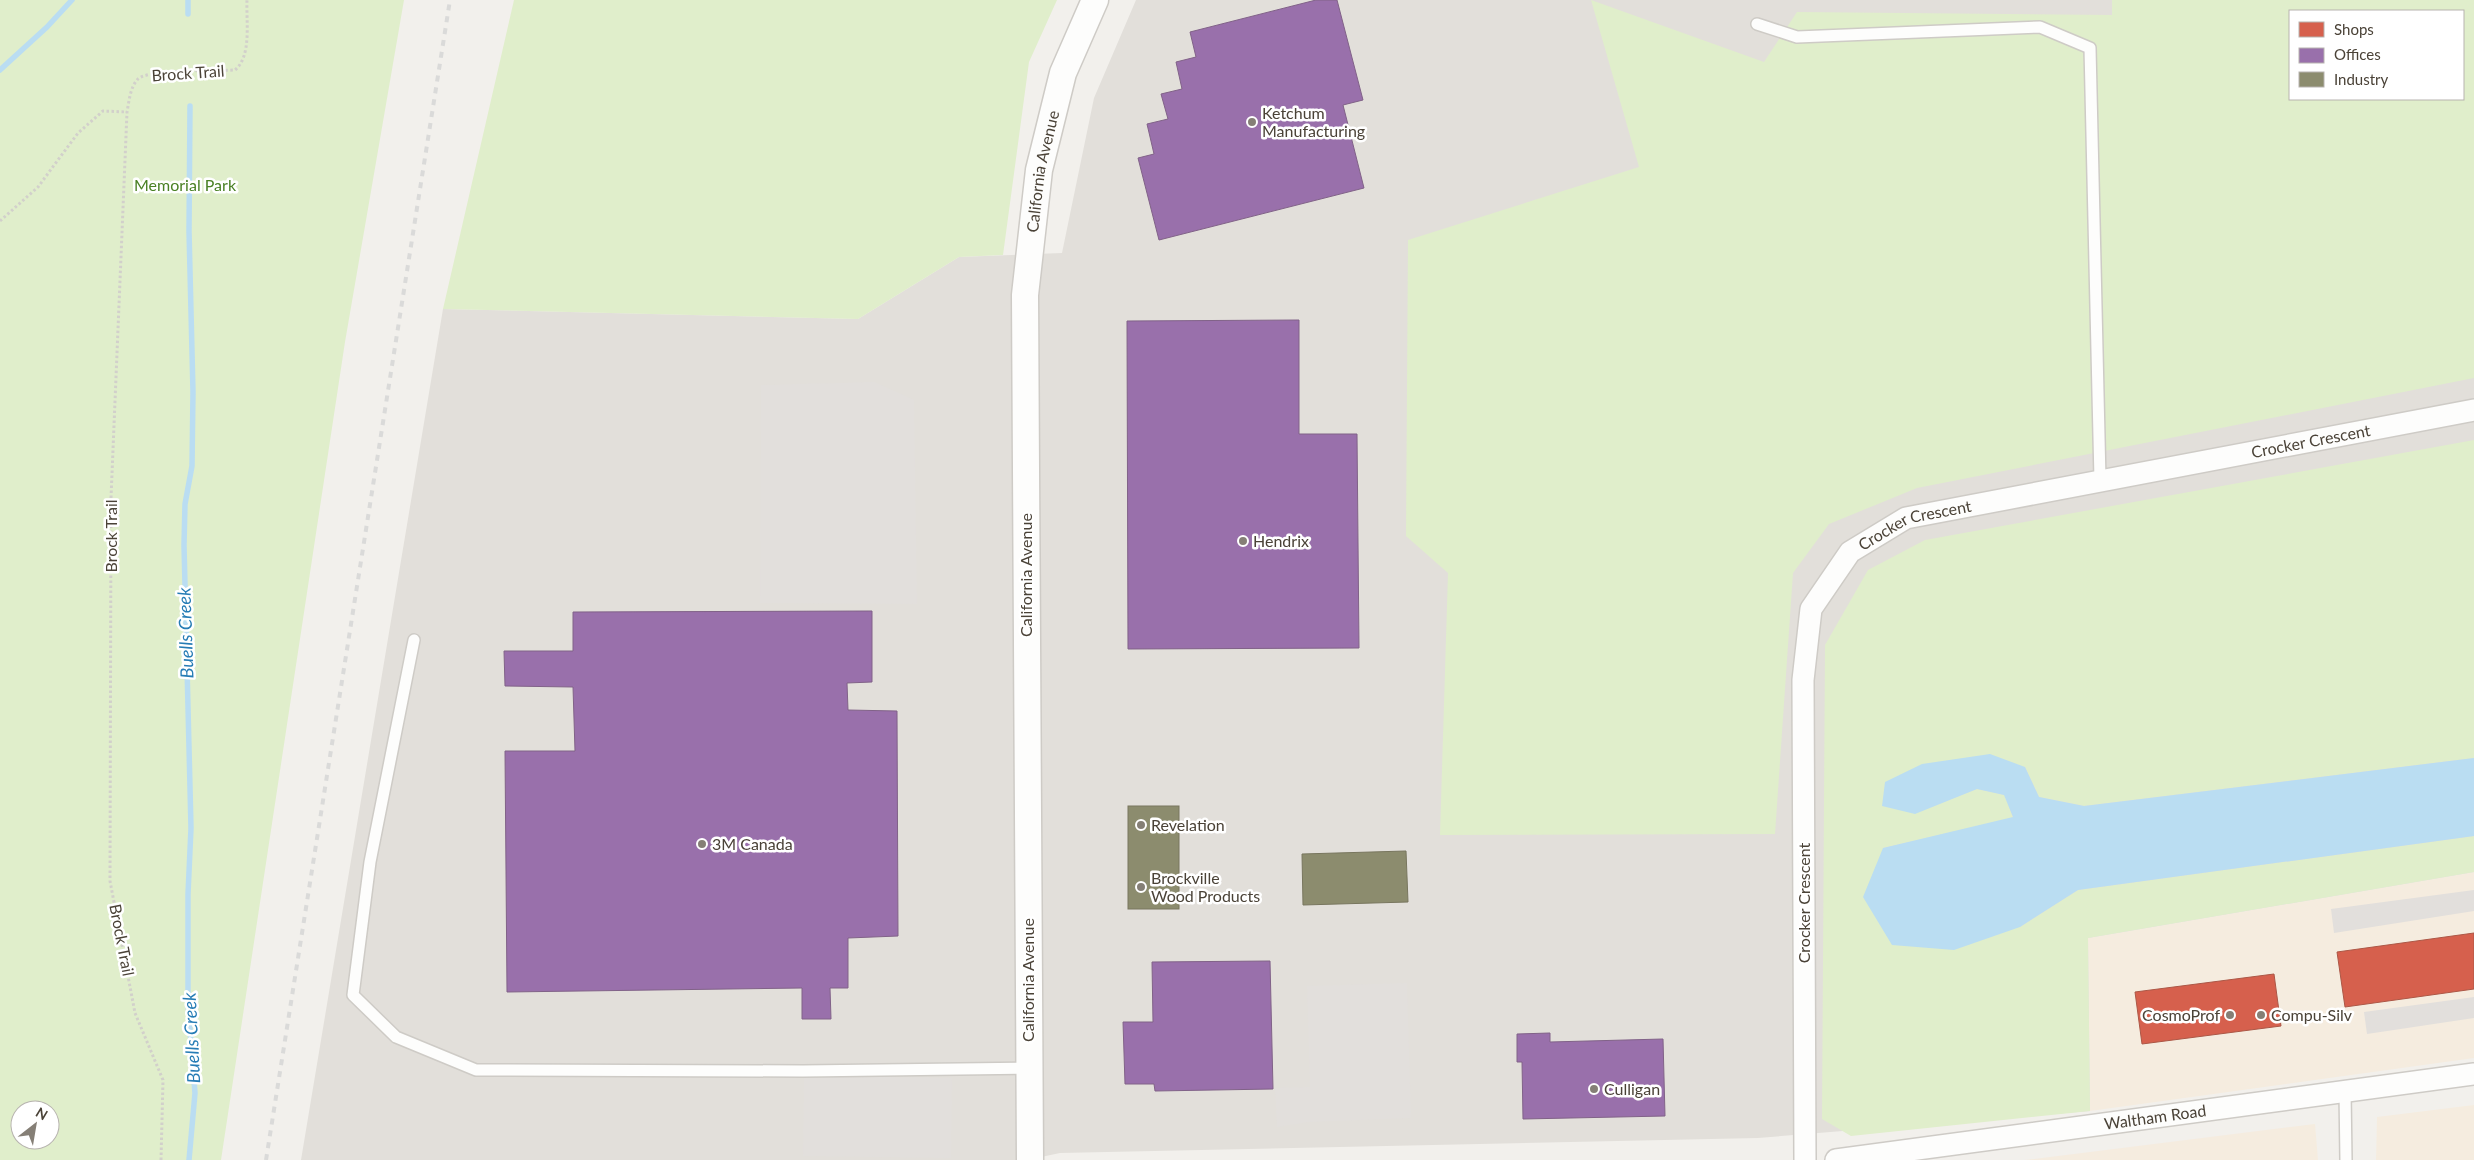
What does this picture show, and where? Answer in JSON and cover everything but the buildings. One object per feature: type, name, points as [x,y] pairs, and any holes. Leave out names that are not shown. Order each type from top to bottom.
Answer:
[{"type":"street","name":"California Avenue","points":[[1030,1160],[1025,295],[1039,170],[1063,73],[1095,0]]},
{"type":"street","name":"Crocker Crescent","points":[[1805,1160],[1803,680],[1811,609],[1850,552],[1906,518],[2474,410]]},
{"type":"street","name":"Waltham Road","points":[[1836,1160],[2474,1074]]},
{"type":"lane","points":[[1756,24],[1797,37],[2040,27],[2090,48],[2100,480]]},
{"type":"lane","points":[[414,640],[370,862],[353,995],[396,1037],[476,1070],[803,1071],[1029,1068]]},
{"type":"lane","points":[[2345,1091],[2346,1160]]},
{"type":"path","name":"Brock Trail","points":[[161,1160],[163,1080],[135,1013],[110,881],[111,498],[127,112],[131,93],[137,80],[144,75],[166,72],[235,70],[241,65],[245,56],[247,0]]},
{"type":"path","points":[[0,221],[38,187],[78,133],[102,111],[127,112]]},
{"type":"shaded area","points":[[1136,0],[2474,0],[2474,872],[2088,938],[2090,1111],[1758,1138],[1060,1153],[1027,1160],[301,1160],[443,309],[858,319],[959,257],[1062,253],[1094,98]]},
{"type":"shaded area","points":[[874,382],[914,400],[917,604],[760,603],[761,385]]},
{"type":"shaded area","points":[[2474,872],[2474,1058],[2090,1111],[2088,938]]},
{"type":"shaded area","points":[[2474,890],[2474,911],[2334,933],[2331,909]]},
{"type":"shaded area","points":[[1407,983],[1411,1118],[1309,1122],[1277,1127],[1275,1088],[1310,1087],[1307,986]]},
{"type":"shaded area","points":[[2474,997],[2474,1018],[2367,1034],[2364,1012]]},
{"type":"shaded area","points":[[804,1076],[952,1078],[951,1158],[803,1156]]},
{"type":"shaded area","points":[[2474,1105],[2474,1160],[2376,1160],[2377,1117]]},
{"type":"shaded area","points":[[2315,1124],[2318,1160],[2025,1160]]},
{"type":"green space","name":"Memorial Park","points":[[0,0],[404,0],[345,342],[221,1160],[0,1160]]},
{"type":"green space","points":[[514,0],[1057,0],[1029,62],[1003,255],[959,257],[858,319],[443,309]]},
{"type":"green space","points":[[1591,0],[1764,62],[1797,12],[2112,15],[2112,0],[2474,0],[2474,378],[1917,488],[1829,524],[1793,573],[1775,834],[1440,835],[1448,573],[1406,536],[1408,240],[1639,167]]},
{"type":"green space","points":[[2474,440],[2474,758],[2084,806],[2039,797],[2025,767],[1915,813],[1977,789],[2005,795],[2013,818],[1883,848],[2020,927],[2078,890],[2474,836],[2474,872],[2088,938],[2090,1111],[1851,1136],[1822,1119],[1825,645],[1868,570],[1925,540]]},
{"type":"water","points":[[1990,754],[2025,767],[2039,797],[2084,806],[2474,758],[2474,836],[2078,890],[2020,927],[1954,950],[1892,945],[1863,897],[1883,848],[2013,817],[2004,795],[1977,789],[1915,814],[1882,806],[1885,782],[1922,764]]},
{"type":"waterway","points":[[0,70],[47,27],[72,0]]},
{"type":"waterway","name":"Buells Creek","points":[[188,0],[188,14]]},
{"type":"waterway","name":"Buells Creek","points":[[189,1160],[195,1093],[188,1005],[188,894],[191,828],[184,545],[185,504],[192,466],[193,392],[189,231],[190,106]]},
{"type":"railway","points":[[266,1160],[450,0]]},
{"type":"place","name":"Ketchum Manufacturing","points":[[1252,122]]},
{"type":"place","name":"Hendrix","points":[[1243,541]]},
{"type":"place","name":"Revelation","points":[[1141,825]]},
{"type":"place","name":"3M Canada","points":[[702,844]]},
{"type":"place","name":"Brockville Wood Products","points":[[1141,887]]},
{"type":"place","name":"CosmoProf","points":[[2230,1015]]},
{"type":"place","name":"Compu-Silv","points":[[2261,1015]]},
{"type":"place","name":"Culligan","points":[[1594,1089]]}]
